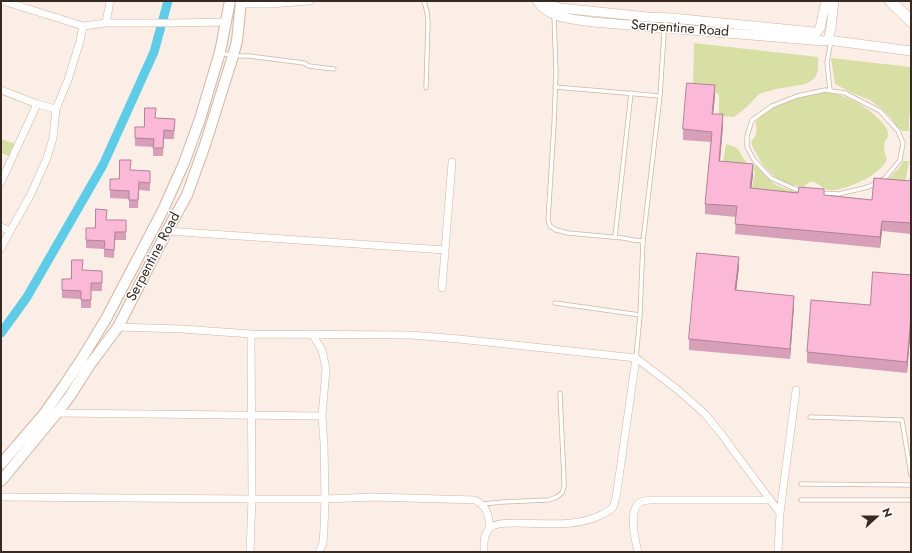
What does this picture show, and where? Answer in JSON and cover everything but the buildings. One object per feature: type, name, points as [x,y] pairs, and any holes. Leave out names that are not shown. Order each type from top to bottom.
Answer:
[{"type":"highway","points":[[890,1],[911,21]]},
{"type":"main road","points":[[1,464],[58,396],[106,319],[168,200],[193,140],[220,52],[230,1]]},
{"type":"main road","name":"Serpentine Road","points":[[1,481],[70,396],[89,366],[118,327],[167,230],[187,195],[205,145],[233,56],[237,41],[240,3]]},
{"type":"main road","points":[[207,94],[220,97]]},
{"type":"main road","points":[[193,140],[205,145]]},
{"type":"street","points":[[2,1],[19,4],[83,26],[106,23],[226,22]]},
{"type":"street","points":[[106,23],[110,1]]},
{"type":"street","points":[[240,3],[270,4],[309,1]]},
{"type":"street","name":"Serpentine Road","points":[[537,1],[540,6],[547,4],[547,11],[554,14],[565,18],[593,22],[665,23],[824,41],[830,40],[911,51]]},
{"type":"street","points":[[547,4],[560,8],[648,17],[665,23],[817,32],[820,28],[826,1]]},
{"type":"street","points":[[830,40],[834,1]]},
{"type":"street","points":[[1,248],[30,196],[47,158],[53,138],[56,109],[68,80],[83,26]]},
{"type":"street","points":[[1,90],[37,104],[56,109]]},
{"type":"street","points":[[1,182],[37,104]]},
{"type":"street","points":[[442,288],[452,162]]},
{"type":"street","points":[[1,226],[10,231]]},
{"type":"street","points":[[167,230],[444,250]]},
{"type":"street","points":[[118,327],[182,329],[252,334],[411,335],[636,358],[678,390],[705,414],[780,513]]},
{"type":"street","points":[[250,552],[252,499],[252,334]]},
{"type":"street","points":[[312,334],[322,350],[326,369],[322,416],[325,499],[323,536],[319,552]]},
{"type":"street","points":[[484,552],[484,535],[490,527],[509,523],[557,524],[588,521],[613,507],[616,498],[636,358]]},
{"type":"street","points":[[778,552],[780,513],[796,390]]},
{"type":"street","points":[[57,413],[322,416]]},
{"type":"street","points":[[1,497],[252,499],[374,497],[449,498],[475,500],[482,504],[488,514],[490,527]]},
{"type":"street","points":[[638,552],[633,515],[637,506],[642,502],[649,500],[770,500]]},
{"type":"lane","points":[[424,1],[428,23],[426,88]]},
{"type":"lane","points":[[554,14],[554,141],[548,220],[550,226],[556,230],[568,233],[643,241]]},
{"type":"lane","points":[[636,358],[640,315],[643,241],[660,96],[665,23]]},
{"type":"lane","points":[[830,40],[827,63],[830,90]]},
{"type":"lane","points":[[220,52],[233,56],[249,56],[304,63],[309,66],[334,69]]},
{"type":"lane","points":[[555,87],[660,96]]},
{"type":"lane","points":[[830,90],[845,93],[880,111],[898,131],[903,143],[900,160],[885,178],[868,187],[839,194],[818,193],[795,189],[772,178],[754,160],[746,147],[747,136],[752,120],[772,106],[797,96],[830,90]]},
{"type":"lane","points":[[615,237],[631,93]]},
{"type":"lane","points":[[555,304],[640,315]]},
{"type":"lane","points":[[482,504],[548,500],[557,497],[562,493],[564,480],[560,393]]},
{"type":"lane","points":[[810,417],[902,420],[911,474]]},
{"type":"lane","points":[[801,484],[911,485]]},
{"type":"lane","points":[[801,500],[911,500]]},
{"type":"green space","points":[[694,43],[818,57],[818,70],[815,78],[806,84],[776,89],[759,94],[747,107],[734,117],[719,116],[719,94],[693,89]]},
{"type":"green space","points":[[831,58],[911,67],[911,112],[909,114],[909,131],[903,131],[896,126],[883,110],[870,100],[835,84]]},
{"type":"green space","points":[[823,91],[831,92],[861,105],[887,128],[888,132],[888,137],[884,146],[887,160],[883,166],[869,177],[861,181],[835,190],[825,189],[814,182],[808,183],[804,187],[781,181],[765,167],[751,142],[755,137],[756,132],[755,122],[770,109],[787,101]]},
{"type":"green space","points":[[1,139],[16,144],[11,157],[1,153]]},
{"type":"green space","points":[[726,144],[737,148],[746,162],[758,167],[776,185],[799,192],[797,198],[751,194],[755,171],[722,168]]},
{"type":"green space","points":[[903,161],[909,161],[905,184],[887,180],[900,167]]},
{"type":"waterway","points":[[1,333],[27,297],[103,165],[154,52],[168,1]]}]
